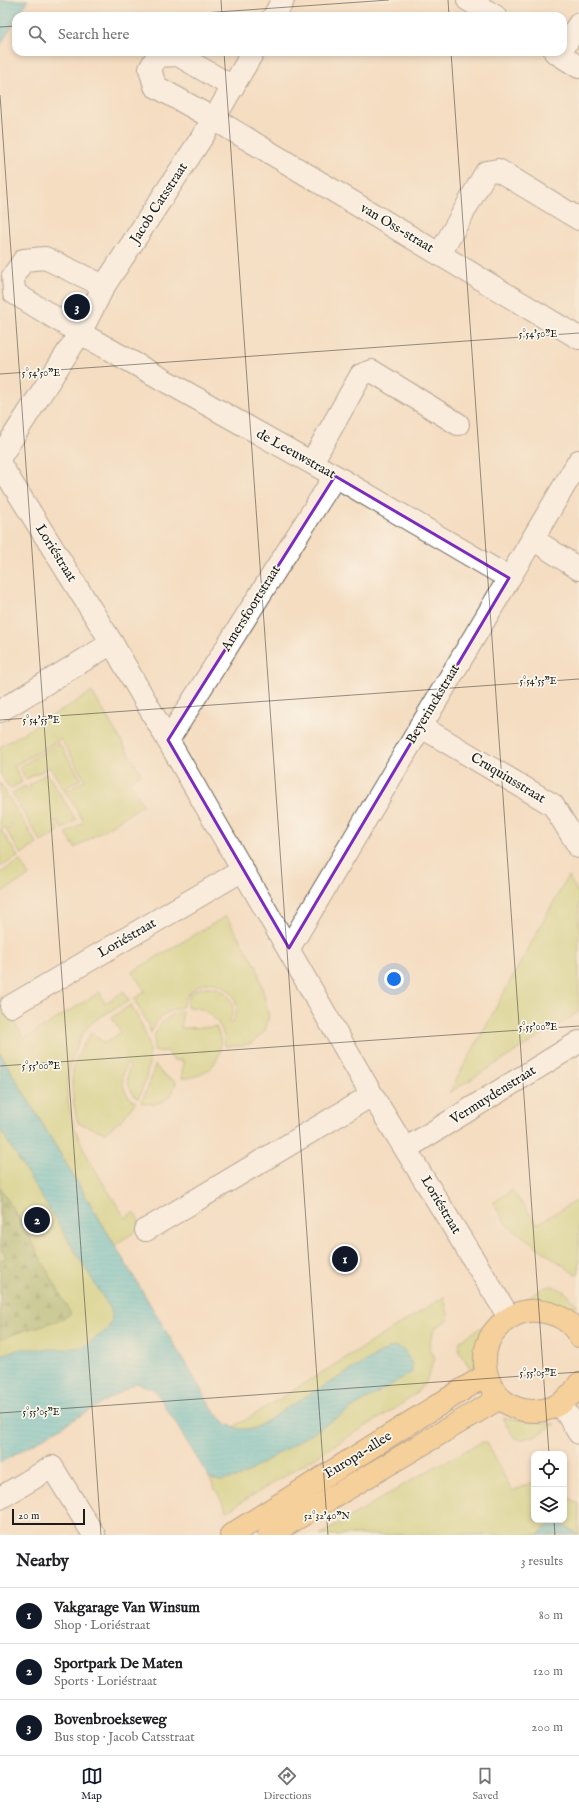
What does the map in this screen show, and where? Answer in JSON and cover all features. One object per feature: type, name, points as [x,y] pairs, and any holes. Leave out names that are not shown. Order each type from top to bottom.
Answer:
[{"type":"main road","points":[[576,1325],[550,1312],[529,1310],[509,1316],[493,1332],[484,1353],[486,1375],[492,1387],[500,1398],[514,1407],[529,1411],[546,1410],[561,1404],[574,1393],[579,1384]]},
{"type":"main road","name":"Europa-allee","points":[[230,1535],[486,1375]]},
{"type":"main road","name":"Europa-allee","points":[[269,1535],[500,1398]]},
{"type":"street","points":[[276,12],[283,0]]},
{"type":"street","points":[[468,0],[488,12]]},
{"type":"street","points":[[567,41],[579,24]]},
{"type":"street","points":[[157,56],[150,69],[155,86],[214,119]]},
{"type":"street","points":[[180,56],[233,88]]},
{"type":"street","name":"Jacob Catsstraat","points":[[0,456],[80,333],[104,286],[214,119],[251,56]]},
{"type":"street","points":[[564,56],[579,67]]},
{"type":"street","name":"van Oss-straat","points":[[214,119],[579,338]]},
{"type":"street","points":[[440,254],[486,172],[498,170],[579,218]]},
{"type":"street","points":[[80,333],[14,293],[13,276],[24,260],[45,258],[104,286]]},
{"type":"street","name":"de Leeuwstraat","points":[[80,333],[312,462],[509,578]]},
{"type":"street","points":[[312,462],[361,376],[372,371],[458,424]]},
{"type":"street","name":"Beyerinckstraat","points":[[289,948],[579,461]]},
{"type":"street","name":"Loriéstraat","points":[[0,464],[112,643],[289,948],[372,1095],[407,1148],[509,1316]]},
{"type":"street","name":"Amersfoortstraat","points":[[168,740],[335,476]]},
{"type":"street","points":[[532,539],[579,569]]},
{"type":"street","points":[[0,711],[112,643]]},
{"type":"street","name":"Cruquiusstraat","points":[[420,726],[553,805],[579,846]]},
{"type":"street","name":"Loriéstraat","points":[[11,1006],[243,870]]},
{"type":"street","name":"Vermuydenstraat","points":[[407,1148],[579,1042]]},
{"type":"street","points":[[146,1230],[372,1095]]},
{"type":"street","points":[[561,1404],[579,1433]]},
{"type":"street","points":[[0,1498],[52,1467],[94,1535]]},
{"type":"highlighted area","points":[[335,476],[509,578],[289,948],[168,740]]},
{"type":"green space","points":[[92,692],[141,774],[129,781],[143,805],[75,848],[66,833],[84,822],[50,767],[26,779],[19,767],[59,743],[81,779],[67,787],[69,790],[85,780],[61,739],[14,766],[22,782],[10,789],[0,774],[0,747]]},
{"type":"green space","points":[[47,773],[76,820],[62,829],[56,820],[53,822],[59,831],[41,842],[12,793],[25,786],[29,791],[31,789],[29,785]]},
{"type":"green space","points":[[0,783],[37,844],[21,854],[6,830],[14,825],[12,823],[1,830],[18,857],[0,867]]},
{"type":"green space","points":[[20,861],[29,876],[0,893],[0,873]]},
{"type":"green space","points":[[568,876],[579,894],[579,1012],[449,1093]]},
{"type":"green space","points":[[226,916],[257,967],[269,1016],[265,1031],[252,1043],[241,1046],[225,1046],[222,1030],[214,1018],[208,1013],[195,1007],[187,1007],[190,997],[196,990],[205,987],[215,988],[224,992],[230,999],[233,1009],[229,1023],[231,1024],[236,1012],[235,1000],[230,991],[222,985],[211,983],[200,985],[190,993],[182,1007],[167,1013],[159,1019],[151,1033],[149,1026],[134,999],[145,991],[132,972]]},
{"type":"green space","points":[[124,991],[129,1001],[94,1021],[87,1027],[75,1051],[68,1074],[68,1096],[71,1117],[79,1139],[89,1159],[125,1218],[134,1212],[142,1227],[115,1245],[0,1053],[0,995],[16,1018],[13,1020],[24,1039],[100,992],[105,1004]]},
{"type":"green space","points":[[131,1005],[144,1030],[147,1040],[149,1061],[147,1073],[138,1099],[129,1087],[127,1079],[130,1065],[127,1063],[123,1074],[123,1085],[131,1099],[136,1102],[121,1120],[105,1133],[78,1123],[72,1090],[74,1066],[80,1051],[91,1033],[105,1043],[120,1033],[112,1017]]},
{"type":"green space","points":[[182,1011],[181,1028],[216,1027],[220,1037],[221,1046],[215,1063],[209,1069],[192,1077],[182,1078],[183,1060],[173,1060],[168,1051],[154,1051],[154,1037],[160,1025],[164,1021],[175,1013]]},
{"type":"green space","points":[[155,1065],[163,1075],[176,1082],[172,1093],[164,1101],[147,1104],[141,1102],[149,1085]]},
{"type":"green space","points":[[0,1097],[149,1342],[0,1428]]},
{"type":"green space","points":[[0,1187],[20,1220],[71,1314],[54,1322],[8,1336],[0,1340],[0,1261],[6,1257],[0,1247]]},
{"type":"green space","points":[[512,1190],[537,1224],[579,1199],[579,1273],[575,1274],[507,1225],[493,1203]]},
{"type":"green space","points":[[553,1286],[565,1292],[578,1306],[520,1303],[544,1287]]},
{"type":"green space","points":[[444,1297],[449,1319],[434,1329],[429,1347],[435,1358],[426,1382],[415,1394],[399,1406],[227,1511],[210,1479],[221,1481],[412,1372],[378,1354],[254,1429],[239,1429],[234,1427]]},
{"type":"green space","points":[[495,1318],[472,1371],[459,1351],[460,1341]]},
{"type":"green space","points":[[502,1418],[555,1424],[537,1435],[521,1440],[514,1437]]},
{"type":"green space","points":[[482,1442],[487,1443],[512,1491],[531,1483],[531,1523],[555,1523],[550,1524],[538,1535],[320,1535],[429,1470]]},
{"type":"green space","points":[[567,1497],[579,1504],[579,1535],[561,1523],[567,1523]]},
{"type":"water","points":[[0,0],[28,0],[20,12],[12,12],[12,26],[0,46]]},
{"type":"water","points":[[0,1053],[215,1413],[227,1424],[239,1429],[254,1429],[293,1404],[389,1348],[397,1347],[404,1350],[412,1364],[412,1372],[240,1477],[221,1481],[210,1479],[155,1390],[136,1383],[0,1463],[0,1355],[21,1349],[65,1349],[83,1347],[107,1330],[112,1320],[111,1310],[0,1129]]},
{"type":"water","points":[[561,1523],[578,1535],[538,1535],[550,1524]]},
{"type":"place","name":"Bovenbroekseweg","points":[[77,307]]},
{"type":"place","name":"Sportpark De Maten","points":[[37,1220]]},
{"type":"place","name":"Vakgarage Van Winsum","points":[[345,1259]]}]
